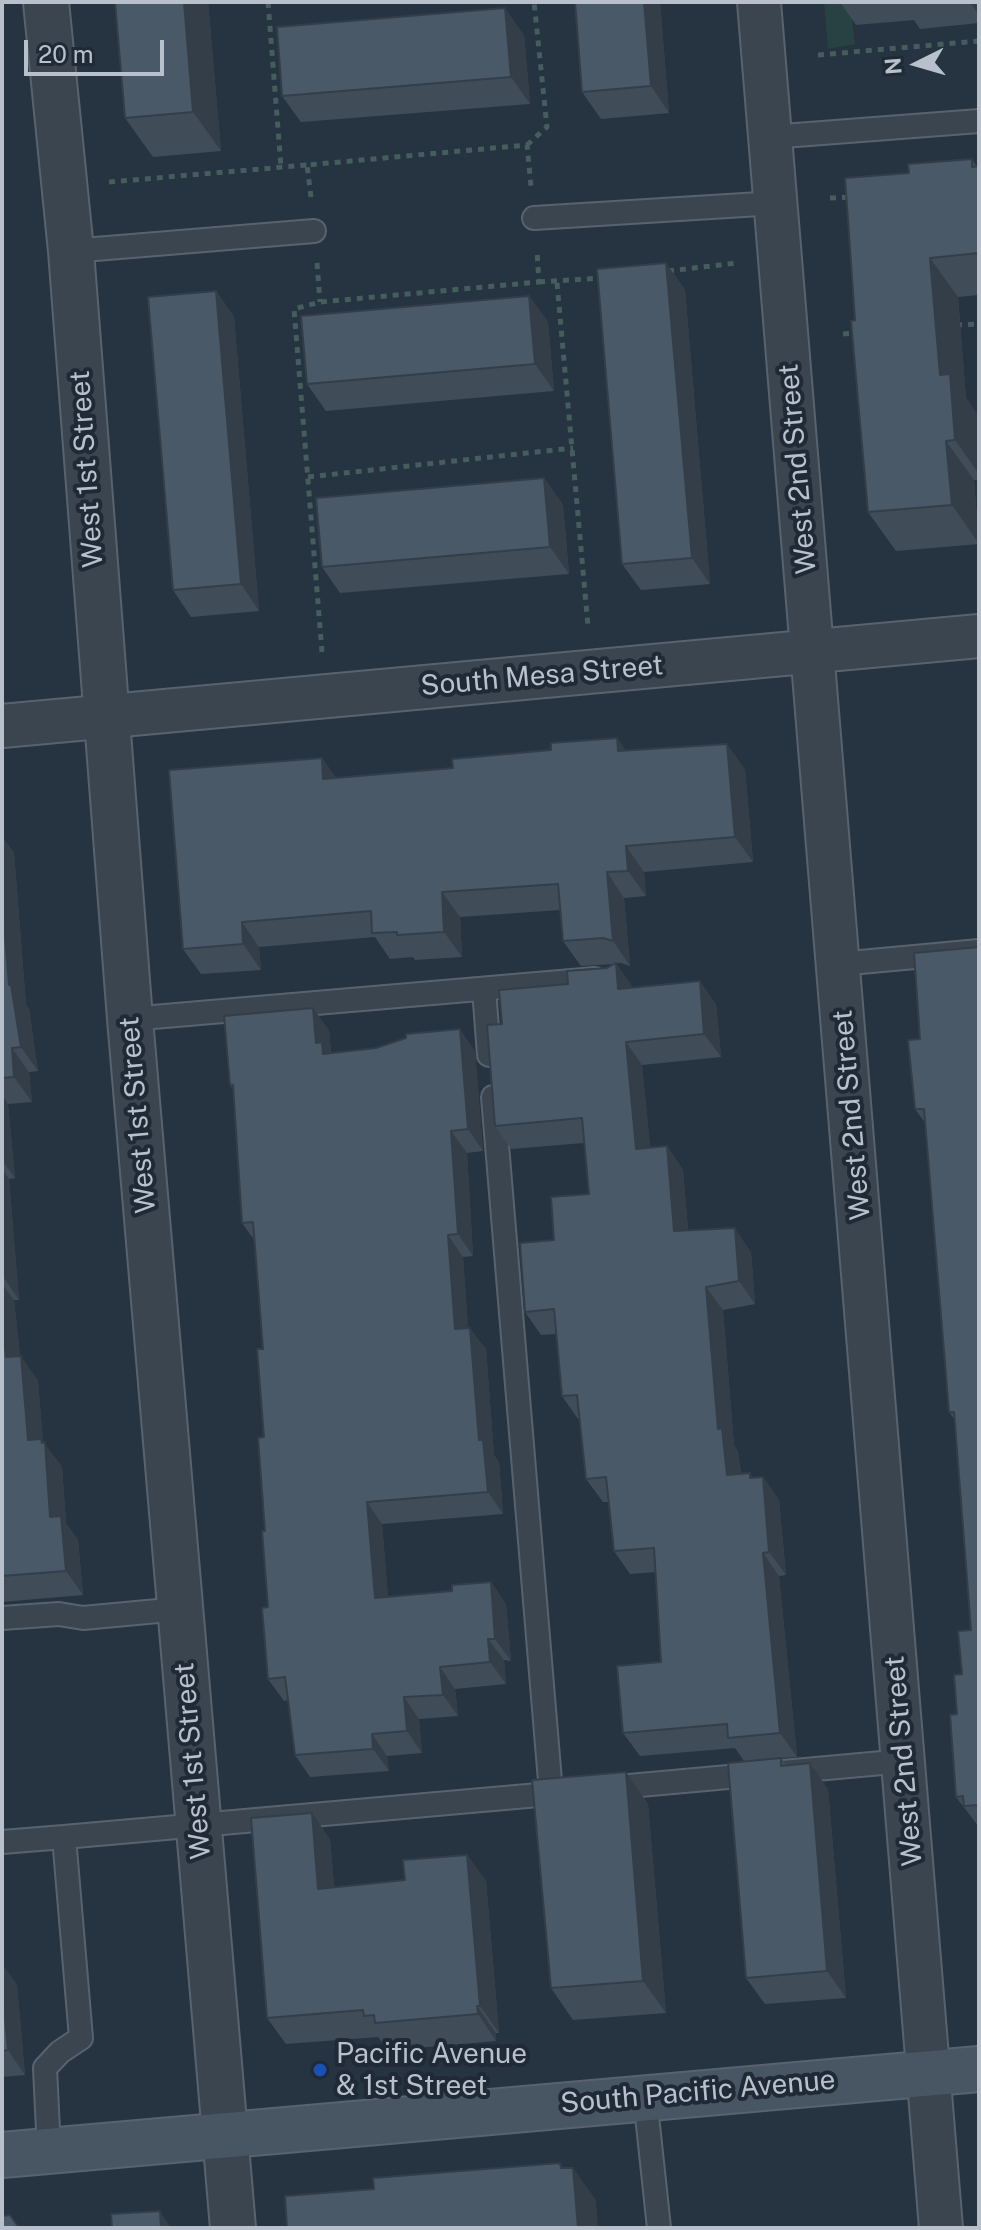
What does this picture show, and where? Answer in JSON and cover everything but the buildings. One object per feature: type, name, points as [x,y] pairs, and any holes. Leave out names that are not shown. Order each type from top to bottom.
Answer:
[{"type":"main road","name":"South Pacific Avenue","points":[[2,2155],[979,2069]]},
{"type":"street","name":"West 1st Street","points":[[46,2],[71,251],[130,1019],[233,2228]]},
{"type":"street","name":"West 2nd Street","points":[[759,2],[941,2228]]},
{"type":"street","name":"South Mesa Street","points":[[2,726],[979,636]]},
{"type":"lane","points":[[770,137],[979,121]]},
{"type":"lane","points":[[534,218],[776,203]]},
{"type":"lane","points":[[71,251],[314,231]]},
{"type":"lane","points":[[839,964],[979,951]]},
{"type":"lane","points":[[130,1019],[622,977]]},
{"type":"lane","points":[[484,989],[551,1793]]},
{"type":"lane","points":[[2,1618],[59,1614],[83,1618],[179,1609]]},
{"type":"lane","points":[[2,1842],[904,1761]]},
{"type":"lane","points":[[49,2151],[45,2068],[60,2052],[81,2038],[64,1837]]},
{"type":"lane","points":[[645,2097],[659,2228]]},
{"type":"path","points":[[270,2],[281,167]]},
{"type":"path","points":[[64,186],[527,145],[547,127],[534,2]]},
{"type":"path","points":[[818,55],[979,41]]},
{"type":"path","points":[[527,145],[539,282]]},
{"type":"path","points":[[307,165],[320,302]]},
{"type":"path","points":[[830,198],[860,196]]},
{"type":"path","points":[[662,271],[781,258]]},
{"type":"path","points":[[326,696],[294,309],[320,302],[617,276]]},
{"type":"path","points":[[557,283],[592,671]]},
{"type":"path","points":[[949,326],[979,324]]},
{"type":"path","points":[[843,334],[873,332]]},
{"type":"path","points":[[308,477],[573,448]]},
{"type":"green space","points":[[824,2],[850,2],[855,44],[828,49]]},
{"type":"place","name":"Pacific Avenue & 1st Street","points":[[320,2070]]}]
